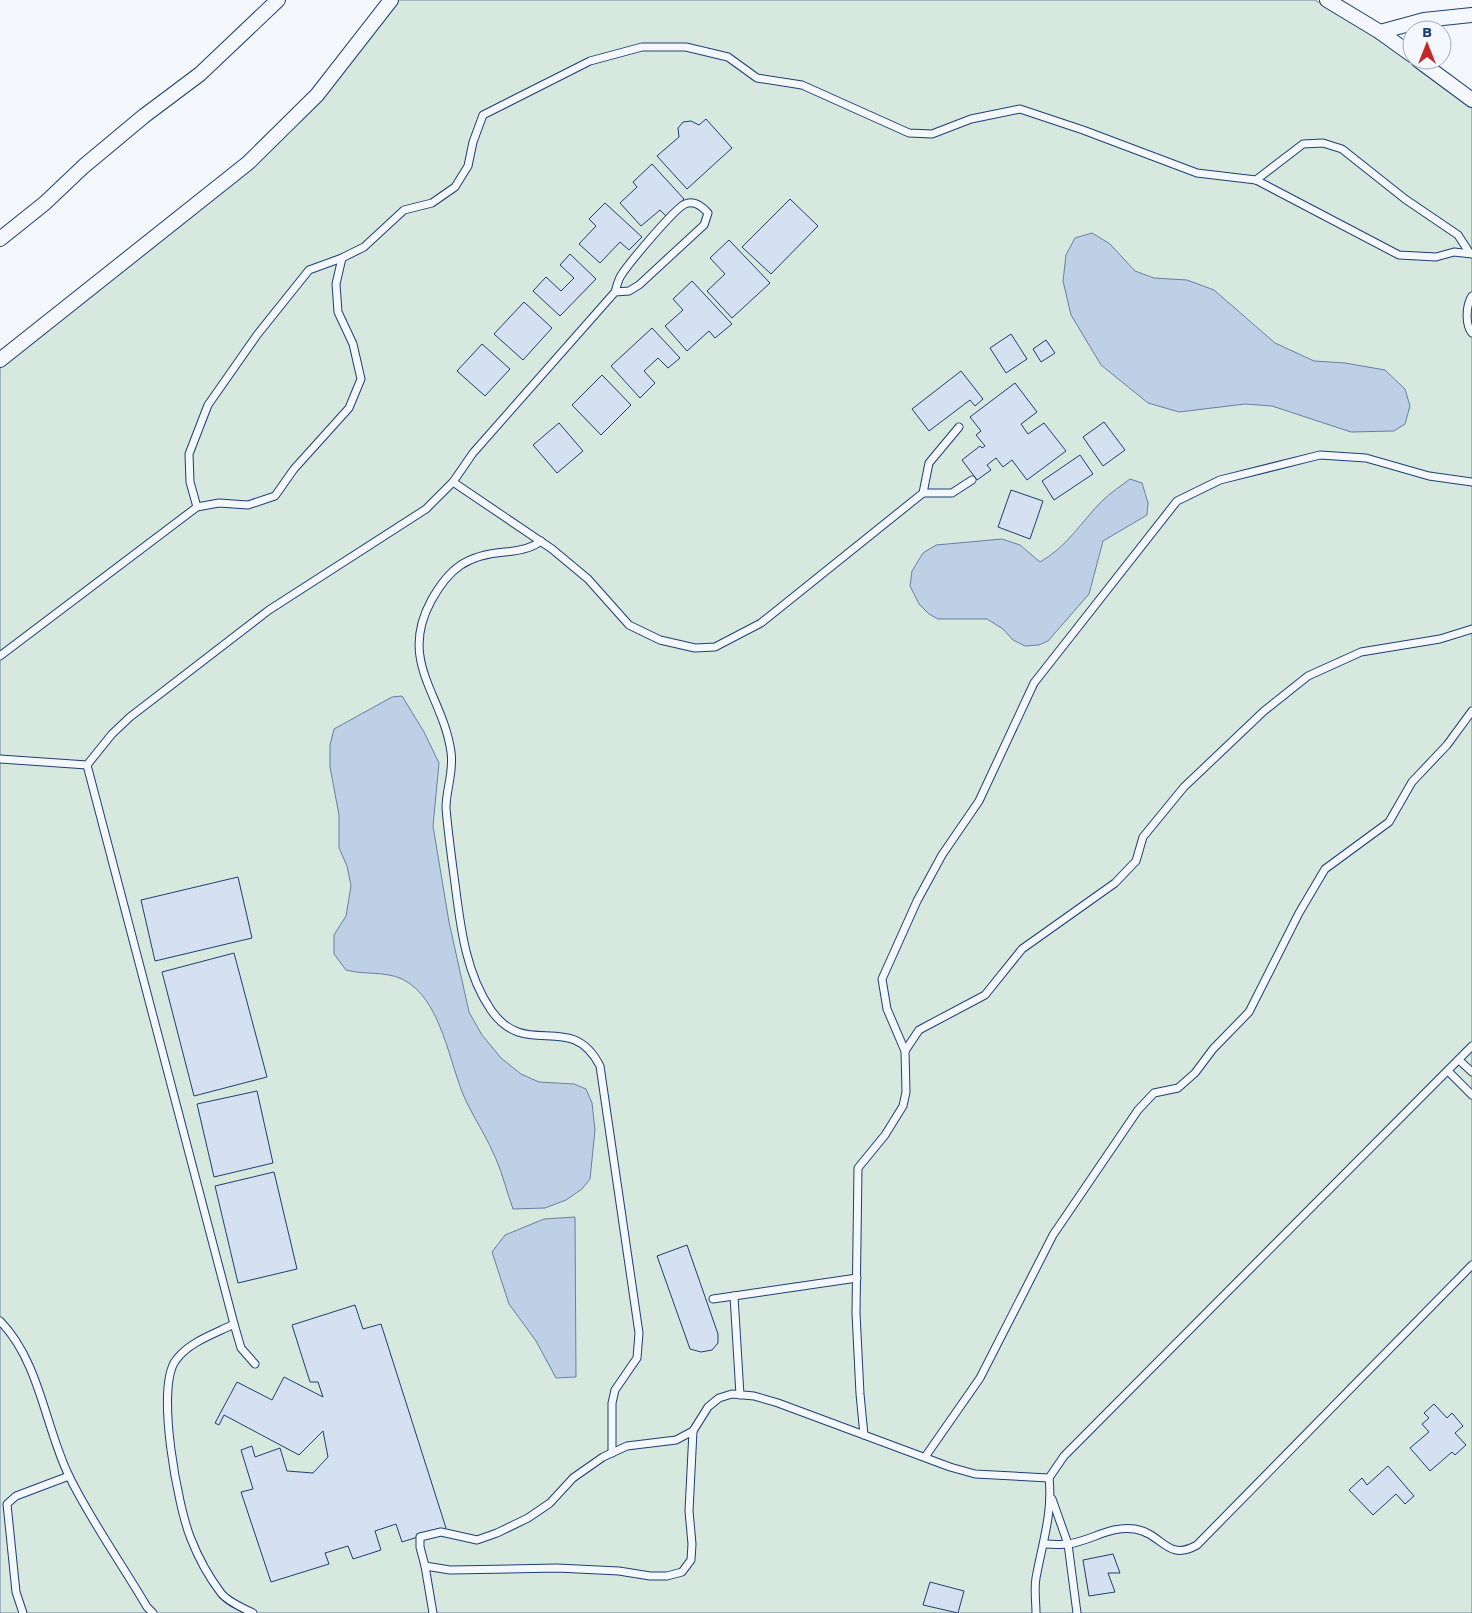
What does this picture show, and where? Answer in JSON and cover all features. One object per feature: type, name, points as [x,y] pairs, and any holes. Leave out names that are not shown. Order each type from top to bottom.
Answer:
[{"type":"street","points":[[0,239],[45,203],[84,166],[144,116],[200,74],[278,0]]},
{"type":"street","points":[[0,360],[248,163],[317,95],[391,0]]},
{"type":"street","points":[[1327,0],[1380,32],[1402,48]]},
{"type":"street","points":[[1380,32],[1424,20],[1472,15]]},
{"type":"street","points":[[1432,70],[1472,100]]},
{"type":"lane","points":[[196,507],[190,482],[189,454],[208,405],[257,335],[308,270],[342,258],[364,247],[404,210],[432,203],[455,187],[468,166],[473,142],[483,115],[590,61],[642,47],[686,47],[728,57],[757,78],[802,85],[909,134],[932,134],[971,119],[1020,109],[1083,130],[1197,173],[1256,180],[1399,255],[1436,257],[1454,252],[1470,253]]},
{"type":"lane","points":[[1256,180],[1303,144],[1323,143],[1342,149],[1406,199],[1458,235],[1470,253]]},
{"type":"lane","points":[[87,765],[112,734],[130,717],[269,610],[426,509],[453,482],[473,453],[616,292],[621,275],[673,214],[684,204],[691,203],[702,206],[708,214],[704,225],[639,285],[629,290],[616,292]]},
{"type":"lane","points":[[0,656],[196,507],[219,503],[248,506],[275,496],[294,469],[349,408],[360,379],[353,344],[338,312],[336,284],[342,258]]},
{"type":"lane","points":[[1472,296],[1468,303],[1469,329],[1472,334]]},
{"type":"lane","points":[[923,493],[929,463],[959,427]]},
{"type":"lane","points":[[864,1436],[860,1394],[857,1278],[858,1168],[885,1135],[903,1106],[906,1092],[905,1051],[887,1009],[882,979],[917,901],[942,855],[978,801],[1034,683],[1177,501],[1220,480],[1320,455],[1366,458],[1429,476],[1472,482]]},
{"type":"lane","points":[[453,482],[540,541],[588,580],[629,625],[660,640],[680,646],[715,647],[761,623],[923,493],[952,493],[972,480]]},
{"type":"lane","points":[[540,541],[528,548],[472,558],[457,567],[431,601],[420,626],[418,640],[422,669],[448,736],[452,763],[446,807],[461,930],[473,976],[490,1009],[502,1025],[522,1035],[567,1037],[577,1040],[595,1056],[600,1066],[639,1332],[637,1358],[615,1390],[612,1403],[612,1453]]},
{"type":"lane","points":[[905,1051],[919,1030],[985,995],[1022,949],[1115,884],[1136,861],[1143,837],[1184,787],[1264,711],[1308,676],[1361,652],[1440,639],[1472,629]]},
{"type":"lane","points":[[925,1456],[980,1378],[1053,1235],[1138,1110],[1154,1093],[1178,1088],[1195,1073],[1213,1049],[1249,1012],[1299,913],[1325,869],[1389,822],[1412,782],[1447,745],[1472,711]]},
{"type":"lane","points":[[0,759],[87,765]]},
{"type":"lane","points":[[87,765],[234,1324],[241,1348],[255,1364]]},
{"type":"lane","points":[[1036,1613],[1035,1580],[1044,1544],[1051,1499],[1049,1478],[1064,1456],[1091,1427],[1172,1350],[1472,1046]]},
{"type":"lane","points":[[1459,1060],[1472,1072]]},
{"type":"lane","points":[[1448,1071],[1472,1095]]},
{"type":"lane","points":[[1044,1544],[1068,1544],[1124,1527],[1142,1530],[1173,1551],[1186,1552],[1197,1545],[1472,1265]]},
{"type":"lane","points":[[713,1299],[857,1278]]},
{"type":"lane","points":[[734,1296],[740,1395]]},
{"type":"lane","points":[[0,1321],[7,1328],[26,1358],[69,1476],[147,1607],[153,1613]]},
{"type":"lane","points":[[234,1324],[192,1345],[175,1361],[166,1386],[167,1428],[190,1539],[222,1594],[253,1613]]},
{"type":"lane","points":[[426,1566],[450,1570],[557,1568],[618,1571],[650,1576],[667,1576],[682,1572],[691,1560],[692,1544],[689,1511],[693,1431],[708,1407],[719,1398],[732,1394],[754,1396],[778,1403],[864,1436],[976,1474],[1049,1478]]},
{"type":"lane","points":[[433,1613],[426,1566],[420,1548],[420,1537],[441,1532],[477,1540],[497,1533],[528,1518],[550,1503],[573,1478],[612,1453],[626,1446],[676,1440],[693,1431]]},
{"type":"lane","points":[[24,1613],[16,1592],[3,1503],[16,1496],[69,1476]]},
{"type":"lane","points":[[1051,1499],[1068,1544],[1077,1613]]},
{"type":"shaded area","points":[[398,0],[1315,0],[1375,36],[1402,56],[1402,70],[1421,70],[1472,107],[1472,1613],[0,1613],[0,368],[251,168]]},
{"type":"water","points":[[1092,233],[1110,244],[1135,271],[1154,278],[1187,280],[1214,290],[1275,343],[1314,361],[1345,363],[1385,370],[1405,389],[1410,406],[1405,424],[1394,431],[1351,432],[1272,406],[1245,404],[1179,412],[1148,403],[1101,365],[1071,315],[1063,281],[1066,255],[1075,238]]},
{"type":"water","points":[[1130,479],[1142,483],[1148,503],[1147,515],[1103,541],[1089,594],[1048,641],[1039,645],[1025,646],[1013,640],[1003,629],[987,619],[938,619],[929,614],[919,604],[910,586],[912,571],[923,553],[936,545],[1002,539],[1020,545],[1040,562],[1066,542],[1105,498]]},
{"type":"water","points":[[402,696],[424,732],[439,763],[433,826],[449,922],[469,1012],[482,1035],[501,1058],[521,1074],[539,1082],[574,1084],[586,1089],[592,1103],[595,1130],[590,1179],[582,1189],[566,1200],[545,1208],[513,1209],[496,1159],[460,1086],[443,1034],[435,1016],[416,988],[402,979],[389,975],[346,970],[334,954],[334,935],[346,916],[351,886],[347,866],[339,848],[339,815],[330,767],[330,745],[334,729],[392,697]]},
{"type":"water","points":[[575,1217],[576,1377],[556,1378],[536,1341],[509,1304],[492,1252],[505,1235],[544,1219]]},
{"type":"building","points":[[706,119],[732,148],[687,189],[657,156],[679,137],[678,128],[683,122],[691,121],[699,125]]},
{"type":"building","points":[[652,164],[684,199],[666,216],[660,210],[641,226],[620,203],[637,187],[633,182]]},
{"type":"building","points":[[790,199],[818,226],[771,274],[742,247]]},
{"type":"building","points":[[605,203],[642,237],[629,250],[620,242],[600,263],[579,244],[596,226],[589,219]]},
{"type":"building","points":[[729,240],[770,283],[732,318],[707,291],[725,274],[710,258]]},
{"type":"building","points":[[570,254],[596,279],[560,316],[533,291],[546,277],[561,291],[574,278],[560,265]]},
{"type":"building","points":[[692,281],[732,324],[715,338],[709,331],[687,351],[665,326],[683,310],[673,299]]},
{"type":"building","points":[[524,302],[552,328],[523,360],[494,334]]},
{"type":"building","points":[[652,328],[680,358],[668,368],[658,358],[644,371],[655,383],[640,398],[611,366]]},
{"type":"building","points":[[1011,334],[1027,359],[1006,373],[990,348]]},
{"type":"building","points":[[1046,340],[1055,353],[1041,362],[1033,349]]},
{"type":"building","points":[[482,344],[510,369],[485,396],[457,371]]},
{"type":"building","points":[[961,371],[983,399],[975,406],[970,400],[929,431],[912,409]]},
{"type":"building","points":[[602,375],[631,405],[601,435],[572,405]]},
{"type":"building","points":[[1015,383],[1037,412],[1021,424],[1028,434],[1044,423],[1066,451],[1027,480],[1012,460],[1003,467],[996,458],[987,465],[991,470],[977,480],[962,460],[980,446],[982,448],[985,446],[976,435],[981,431],[970,417]]},
{"type":"building","points":[[1104,422],[1125,450],[1103,466],[1083,437]]},
{"type":"building","points":[[559,423],[583,451],[557,473],[533,445]]},
{"type":"building","points":[[1080,455],[1093,474],[1054,500],[1042,481]]},
{"type":"building","points":[[1011,490],[1043,501],[1030,539],[998,527]]},
{"type":"building","points":[[238,877],[252,938],[155,961],[141,900]]},
{"type":"building","points":[[234,953],[267,1077],[194,1096],[162,972]]},
{"type":"building","points":[[257,1091],[273,1163],[214,1177],[197,1104]]},
{"type":"building","points":[[274,1172],[297,1269],[238,1283],[215,1186]]},
{"type":"building","points":[[687,1245],[718,1334],[718,1343],[712,1350],[701,1352],[690,1349],[657,1256]]},
{"type":"building","points":[[355,1305],[363,1329],[381,1324],[446,1528],[402,1542],[396,1524],[375,1531],[381,1550],[353,1559],[348,1546],[325,1553],[329,1564],[271,1582],[241,1492],[253,1489],[241,1450],[252,1446],[255,1457],[280,1448],[287,1471],[313,1473],[328,1457],[323,1431],[299,1455],[224,1415],[219,1425],[215,1423],[237,1382],[272,1400],[284,1377],[323,1397],[318,1382],[310,1382],[292,1325]]},
{"type":"building","points":[[1434,1404],[1447,1418],[1452,1413],[1463,1426],[1455,1433],[1466,1445],[1455,1455],[1452,1452],[1430,1471],[1410,1448],[1429,1432],[1422,1424],[1429,1418],[1424,1413]]},
{"type":"building","points":[[1388,1466],[1414,1496],[1405,1504],[1396,1494],[1373,1515],[1349,1490],[1362,1478],[1367,1485]]},
{"type":"building","points":[[1113,1554],[1120,1573],[1108,1573],[1115,1592],[1089,1596],[1083,1560]]},
{"type":"building","points":[[930,1582],[964,1591],[958,1613],[923,1605]]}]
